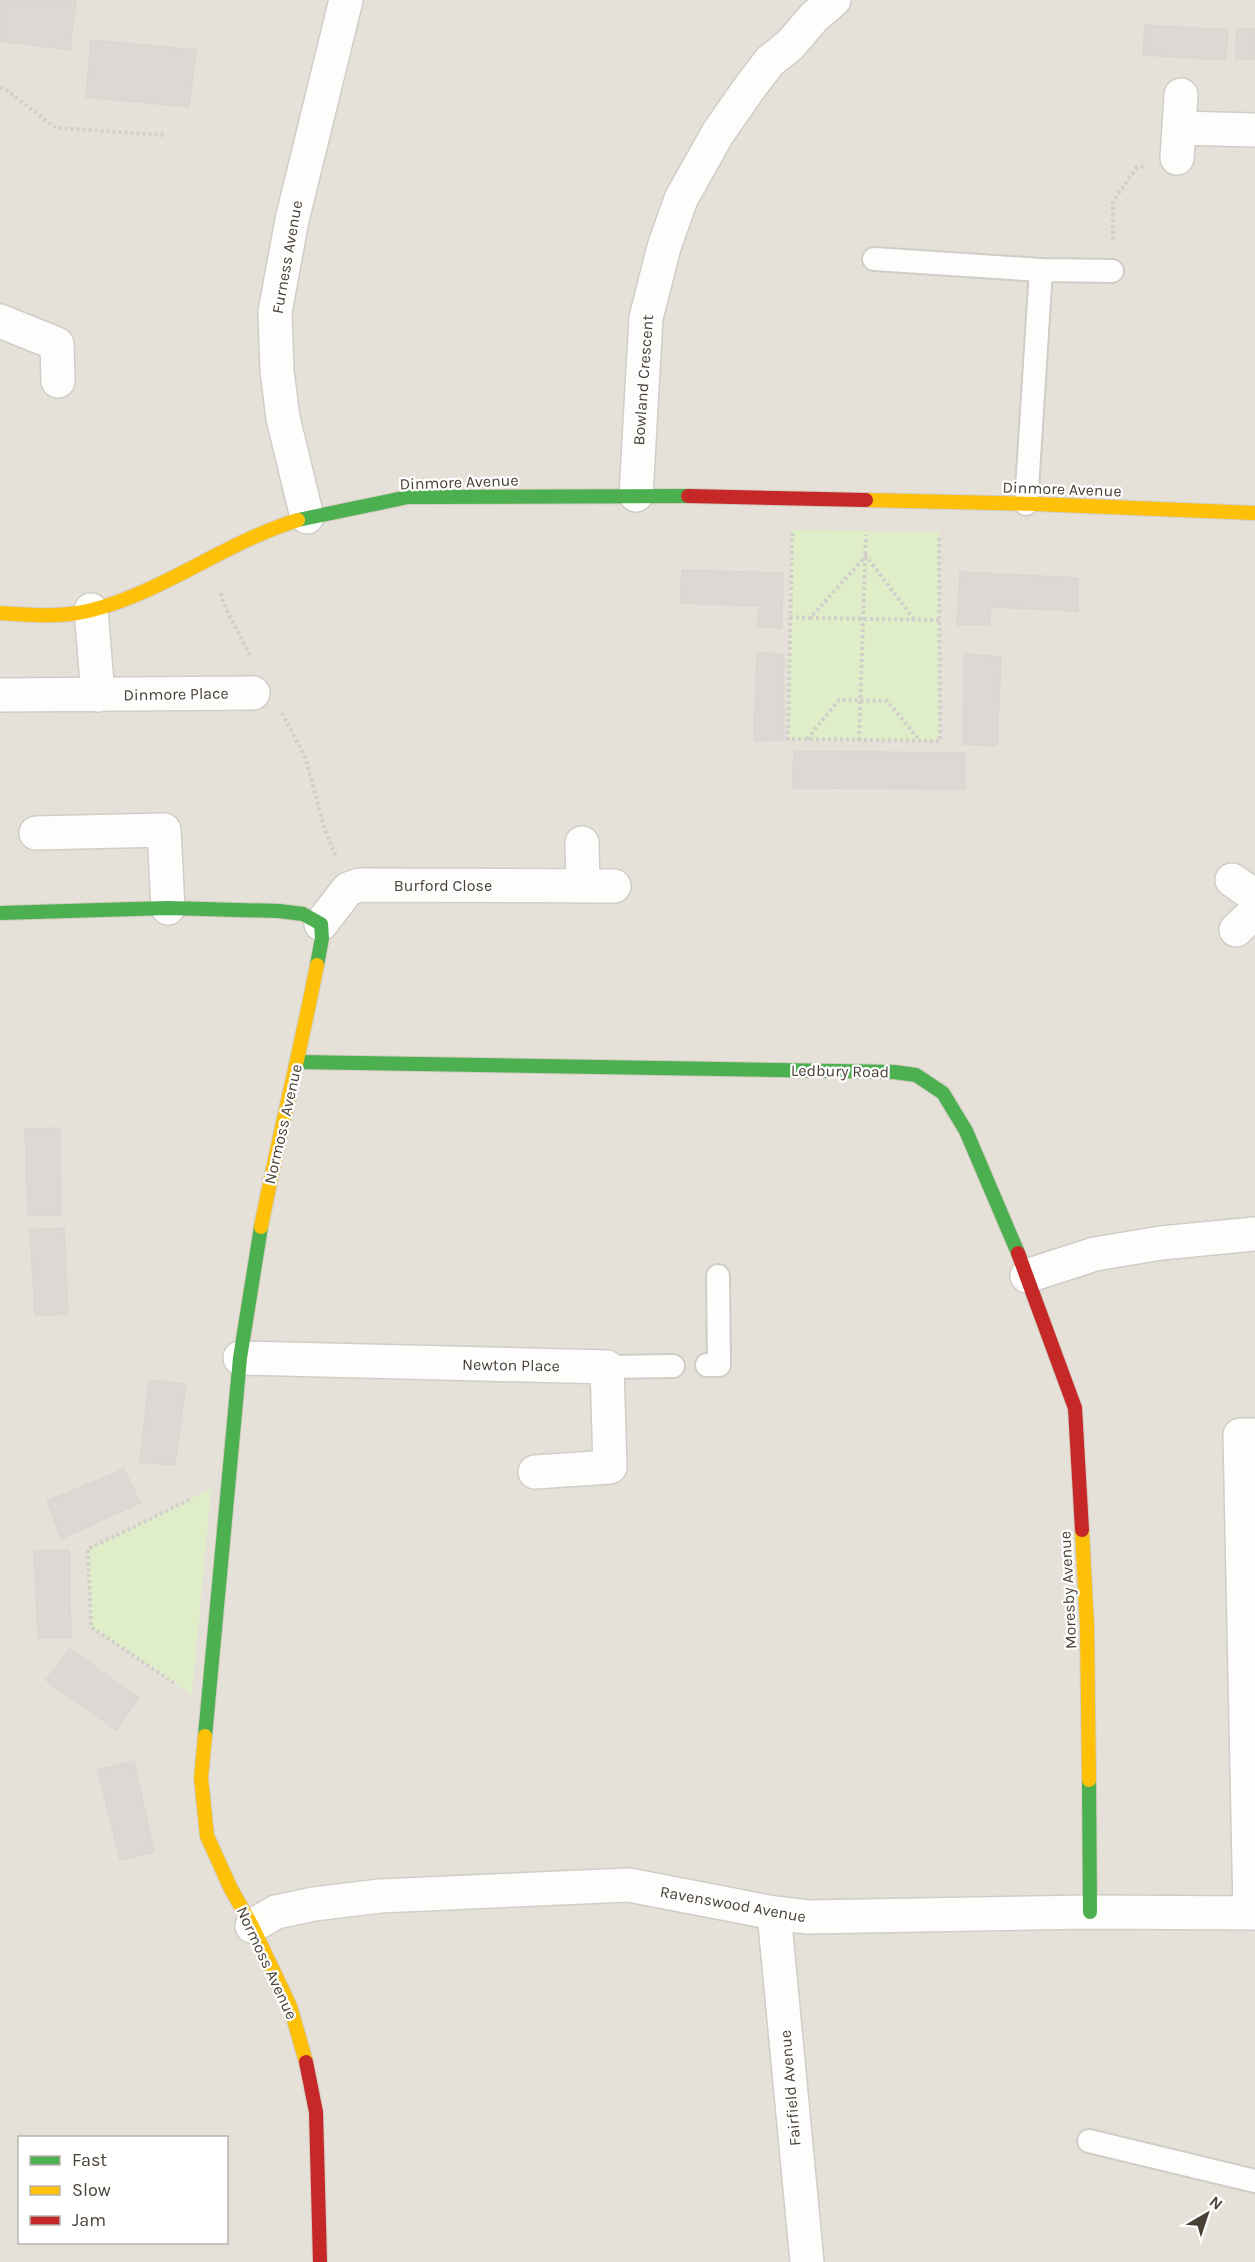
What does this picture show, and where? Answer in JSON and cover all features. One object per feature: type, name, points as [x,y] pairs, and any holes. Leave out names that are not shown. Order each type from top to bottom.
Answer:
[{"type":"street","name":"Furness Avenue","points":[[307,517],[283,418],[275,312],[292,220],[346,0]]},
{"type":"street","name":"Bowland Crescent","points":[[636,495],[646,318],[664,247],[681,199],[718,133],[750,87],[770,62],[790,45],[813,17],[834,0]]},
{"type":"street","points":[[1181,95],[1179,143],[1255,130]]},
{"type":"street","points":[[0,321],[57,344],[58,381]]},
{"type":"street","name":"Dinmore Avenue","points":[[0,613],[43,616],[91,610],[156,586],[268,529],[307,517],[408,497],[636,495],[1026,504],[1255,513]]},
{"type":"street","points":[[91,610],[98,695]]},
{"type":"street","name":"Dinmore Place","points":[[0,695],[98,695],[263,688]]},
{"type":"street","points":[[36,833],[164,830],[168,908]]},
{"type":"street","name":"Burford Close","points":[[348,889],[360,885],[599,886],[582,843]]},
{"type":"street","points":[[0,913],[168,908],[279,911],[303,914],[321,924],[348,889]]},
{"type":"street","name":"Normoss Avenue","points":[[320,2262],[316,2112],[305,2055],[290,2006],[207,1836],[201,1778],[206,1704],[240,1358],[250,1287],[274,1160],[298,1062],[322,938],[321,924]]},
{"type":"street","name":"Ledbury Road","points":[[298,1062],[882,1072],[916,1075],[943,1093],[966,1131],[1027,1276]]},
{"type":"street","points":[[1027,1276],[1095,1254],[1161,1243],[1255,1234]]},
{"type":"street","name":"Moresby Avenue","points":[[1027,1276],[1075,1408],[1087,1626],[1090,1912]]},
{"type":"street","name":"Newton Place","points":[[240,1358],[607,1367]]},
{"type":"street","points":[[535,1473],[610,1467],[607,1367]]},
{"type":"street","points":[[1253,1912],[1250,1704],[1240,1435],[1255,1435]]},
{"type":"street","name":"Ravenswood Avenue","points":[[252,1926],[276,1912],[314,1904],[380,1896],[629,1886],[807,1917],[1090,1912],[1253,1912]]},
{"type":"street","name":"Fairfield Avenue","points":[[774,1913],[807,2262]]},
{"type":"lane","points":[[874,259],[1041,270],[1112,271]]},
{"type":"lane","points":[[1026,504],[1041,270]]},
{"type":"lane","points":[[707,1365],[719,1365],[718,1276]]},
{"type":"lane","points":[[607,1367],[673,1366]]},
{"type":"lane","points":[[1089,2140],[1255,2181]]},
{"type":"path","points":[[0,88],[5,89],[56,128],[164,135]]},
{"type":"path","points":[[1112,271],[1113,201],[1137,167],[1179,143]]},
{"type":"path","points":[[793,499],[788,739],[940,741],[939,502]]},
{"type":"path","points":[[859,740],[868,501]]},
{"type":"path","points":[[810,618],[866,556]]},
{"type":"path","points":[[866,556],[914,620]]},
{"type":"path","points":[[210,559],[226,609],[263,688],[305,757],[325,830],[348,889]]},
{"type":"path","points":[[790,617],[940,620]]},
{"type":"path","points":[[807,739],[839,700],[887,701],[920,741]]},
{"type":"path","points":[[206,1704],[92,1628],[88,1548],[229,1479]]},
{"type":"shaded area","points":[[0,0],[1255,0],[1255,2262],[0,2262]]},
{"type":"green space","points":[[792,530],[939,532],[940,741],[788,739]]},
{"type":"green space","points":[[211,1489],[192,1695],[91,1627],[88,1549]]},
{"type":"building","points":[[0,0],[76,0],[70,50],[0,41]]},
{"type":"building","points":[[1145,25],[1228,30],[1226,60],[1143,55]]},
{"type":"building","points":[[1237,28],[1255,29],[1255,59],[1235,59]]},
{"type":"building","points":[[91,40],[196,50],[189,107],[86,97]]},
{"type":"building","points":[[682,570],[783,573],[782,628],[757,627],[759,606],[680,603]]},
{"type":"building","points":[[960,572],[1078,578],[1078,611],[991,607],[989,625],[957,625]]},
{"type":"building","points":[[757,653],[784,654],[784,740],[754,741]]},
{"type":"building","points":[[964,654],[1001,657],[997,746],[963,744]]},
{"type":"building","points":[[794,751],[965,753],[965,789],[792,788]]},
{"type":"building","points":[[60,1128],[61,1215],[28,1216],[25,1129]]},
{"type":"building","points":[[64,1228],[68,1314],[35,1315],[30,1230]]},
{"type":"building","points":[[149,1380],[186,1384],[175,1465],[140,1462]]},
{"type":"building","points":[[124,1469],[140,1503],[61,1539],[47,1501]]},
{"type":"building","points":[[69,1550],[71,1637],[38,1638],[34,1551]]},
{"type":"building","points":[[70,1649],[139,1698],[116,1730],[46,1680]]},
{"type":"building","points":[[134,1761],[154,1852],[120,1860],[98,1770]]},
{"type":"traffic: fast","points":[[298,520],[408,497],[688,496]]},
{"type":"traffic: fast","points":[[0,913],[168,908],[279,911],[303,914],[321,924],[322,938],[317,965]]},
{"type":"traffic: fast","points":[[298,1062],[894,1072],[916,1075],[943,1093],[966,1131],[1018,1253]]},
{"type":"traffic: fast","points":[[205,1736],[240,1358],[261,1227]]},
{"type":"traffic: fast","points":[[1089,1780],[1090,1912]]},
{"type":"traffic: slow","points":[[866,500],[1255,513]]},
{"type":"traffic: slow","points":[[0,613],[34,615],[81,613],[119,602],[271,529],[298,520]]},
{"type":"traffic: slow","points":[[261,1227],[317,965]]},
{"type":"traffic: slow","points":[[1082,1530],[1087,1626],[1089,1780]]},
{"type":"traffic: slow","points":[[205,1736],[201,1778],[207,1836],[290,2006],[306,2062]]},
{"type":"traffic: jam","points":[[688,496],[866,500]]},
{"type":"traffic: jam","points":[[1018,1253],[1075,1408],[1082,1530]]},
{"type":"traffic: jam","points":[[306,2062],[316,2112],[320,2262]]}]
